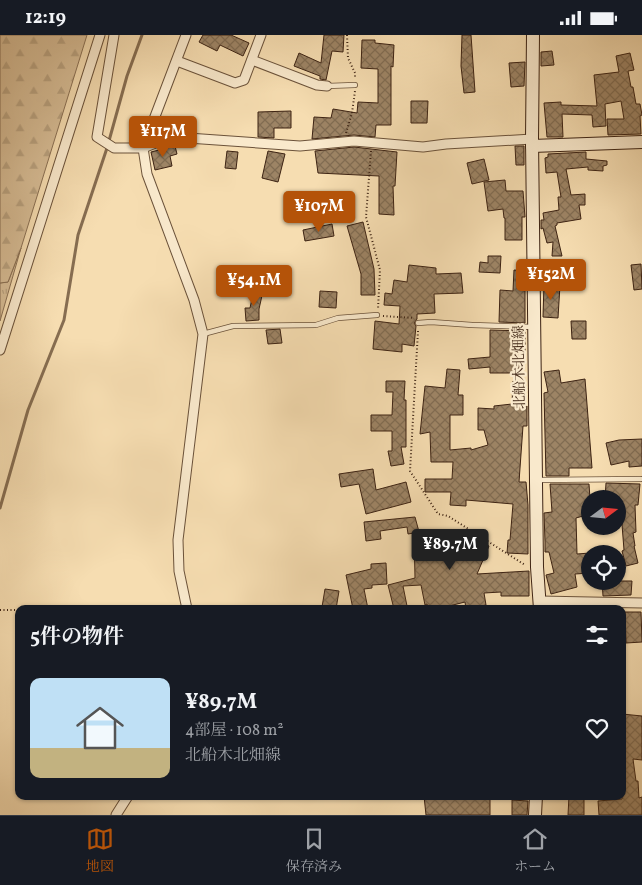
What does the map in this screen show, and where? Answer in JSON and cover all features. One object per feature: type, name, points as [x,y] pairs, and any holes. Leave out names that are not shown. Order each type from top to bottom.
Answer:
[{"type":"main road","name":"北船木北畑線","points":[[533,35],[532,142],[537,567],[540,605]]},
{"type":"main road","points":[[532,142],[642,142]]},
{"type":"main road","points":[[535,815],[536,800]]},
{"type":"street","points":[[0,350],[100,35]]},
{"type":"street","points":[[114,35],[97,137],[114,148],[143,148],[158,142],[188,138],[300,146],[354,141],[423,147],[446,144],[532,142]]},
{"type":"street","points":[[186,35],[143,148],[147,174],[194,300],[204,334],[178,540],[179,571],[186,605]]},
{"type":"street","points":[[177,61],[235,83],[244,80],[261,35]]},
{"type":"street","points":[[252,60],[317,85],[327,86]]},
{"type":"street","points":[[540,605],[642,603]]},
{"type":"street","points":[[116,815],[125,800]]},
{"type":"lane","points":[[327,86],[356,85]]},
{"type":"lane","points":[[204,334],[233,326],[316,325],[338,318],[377,315]]},
{"type":"lane","points":[[418,323],[535,327]]},
{"type":"lane","points":[[536,480],[641,479]]},
{"type":"path","points":[[372,143],[366,217],[380,271],[377,315],[419,319],[410,471],[438,514],[448,516],[529,567],[537,567]]},
{"type":"path","points":[[0,609],[15,610]]},
{"type":"green space","points":[[0,35],[87,35],[21,248],[8,282],[0,283]]},
{"type":"green space","points":[[21,248],[0,321],[0,283],[8,282]]},
{"type":"building","points":[[203,35],[231,35],[249,43],[243,56],[220,45],[217,51],[199,42]]},
{"type":"building","points":[[324,35],[344,35],[343,52],[332,51],[326,80],[294,66],[299,53],[321,63]]},
{"type":"building","points":[[462,35],[471,35],[475,92],[464,93],[461,66]]},
{"type":"building","points":[[362,40],[375,40],[375,43],[394,45],[393,67],[391,66],[391,125],[376,125],[375,137],[354,135],[312,139],[314,117],[331,118],[333,109],[357,113],[358,102],[378,103],[378,69],[361,68]]},
{"type":"building","points":[[552,51],[554,65],[541,66],[541,52]]},
{"type":"building","points":[[630,53],[634,70],[628,71],[636,104],[640,104],[642,115],[640,116],[641,134],[608,135],[607,119],[624,119],[621,101],[605,104],[606,126],[593,127],[592,115],[562,114],[563,137],[547,137],[544,103],[561,102],[561,105],[597,106],[594,75],[619,72],[616,56]]},
{"type":"building","points":[[525,62],[524,86],[511,87],[509,63]]},
{"type":"building","points":[[411,101],[428,101],[427,123],[411,123]]},
{"type":"building","points":[[291,111],[291,128],[274,128],[274,138],[258,137],[258,112]]},
{"type":"building","points":[[175,146],[177,154],[170,156],[172,166],[155,170],[151,152]]},
{"type":"building","points":[[515,146],[524,146],[524,165],[516,165]]},
{"type":"building","points":[[354,147],[397,152],[395,186],[393,186],[394,215],[379,214],[379,176],[318,173],[315,151]]},
{"type":"building","points":[[227,151],[238,152],[236,169],[225,168]]},
{"type":"building","points":[[268,151],[285,154],[278,182],[262,178]]},
{"type":"building","points":[[586,152],[586,159],[607,161],[607,165],[603,166],[603,171],[588,170],[588,167],[566,169],[571,195],[585,194],[585,205],[579,205],[581,219],[557,223],[555,226],[562,256],[552,256],[553,242],[547,243],[543,228],[541,229],[541,220],[544,220],[543,213],[559,210],[558,197],[561,197],[557,172],[546,173],[545,158],[548,157],[548,154]]},
{"type":"building","points":[[484,159],[489,180],[472,184],[467,163]]},
{"type":"building","points":[[505,180],[506,191],[523,191],[525,217],[522,217],[522,240],[505,240],[503,209],[488,211],[484,182]]},
{"type":"building","points":[[363,222],[374,269],[375,295],[361,295],[361,274],[347,226]]},
{"type":"building","points":[[332,224],[334,236],[305,241],[303,230]]},
{"type":"building","points":[[488,256],[501,256],[500,273],[479,272],[480,262],[488,263]]},
{"type":"building","points":[[641,264],[642,289],[634,290],[631,265]]},
{"type":"building","points":[[409,265],[436,268],[436,274],[461,273],[463,293],[434,294],[435,313],[417,314],[417,319],[414,323],[416,326],[414,346],[402,344],[402,352],[373,349],[375,321],[399,324],[400,306],[384,305],[385,293],[392,294],[394,280],[407,282]]},
{"type":"building","points":[[514,270],[525,271],[525,323],[499,322],[500,290],[513,291]]},
{"type":"building","points":[[544,284],[560,285],[558,318],[543,317]]},
{"type":"building","points":[[254,289],[263,291],[259,309],[259,320],[246,321],[245,308],[250,308]]},
{"type":"building","points":[[320,291],[337,292],[336,308],[319,307]]},
{"type":"building","points":[[571,321],[586,321],[586,339],[572,339]]},
{"type":"building","points":[[280,329],[282,343],[268,344],[266,330]]},
{"type":"building","points":[[490,330],[525,331],[525,352],[519,351],[519,373],[490,373],[490,367],[469,369],[468,359],[490,357]]},
{"type":"building","points":[[447,369],[460,370],[458,395],[463,395],[463,415],[450,415],[450,450],[471,448],[471,450],[488,445],[484,430],[478,430],[478,408],[494,409],[494,406],[512,404],[513,381],[524,381],[524,405],[527,406],[527,426],[523,426],[519,482],[526,482],[528,554],[507,553],[513,504],[466,500],[466,506],[450,505],[451,492],[425,492],[425,479],[452,479],[453,462],[431,462],[430,432],[420,434],[425,386],[445,388]]},
{"type":"building","points":[[559,370],[561,383],[585,379],[592,468],[569,468],[569,476],[546,476],[544,393],[548,392],[544,372]]},
{"type":"building","points":[[386,381],[405,381],[406,447],[401,447],[404,464],[391,466],[388,451],[392,451],[392,431],[371,431],[371,415],[392,415],[393,392],[386,392]]},
{"type":"building","points":[[642,439],[642,466],[629,467],[629,461],[611,465],[606,443],[619,440]]},
{"type":"building","points":[[373,469],[376,490],[406,482],[411,502],[366,514],[359,484],[341,487],[339,474]]},
{"type":"building","points":[[606,483],[640,484],[638,505],[635,505],[636,532],[633,533],[638,563],[626,566],[626,545],[624,545],[623,535],[626,535],[626,490],[606,490]]},
{"type":"building","points":[[550,484],[589,484],[589,490],[581,490],[581,517],[576,518],[577,554],[581,554],[581,574],[575,574],[577,587],[551,594],[546,575],[554,573],[549,552],[545,552],[544,513],[552,512]]},
{"type":"building","points":[[415,517],[425,554],[447,553],[447,533],[468,533],[468,537],[489,546],[477,574],[529,571],[529,596],[501,596],[501,592],[484,593],[486,605],[465,605],[465,602],[453,605],[425,605],[421,585],[403,586],[407,605],[393,605],[388,585],[415,578],[414,533],[408,534],[407,527],[380,531],[381,539],[366,541],[364,522]]},
{"type":"building","points":[[386,563],[387,584],[372,585],[372,588],[364,589],[367,605],[352,605],[346,575],[371,569],[371,564]]},
{"type":"building","points":[[626,581],[632,581],[631,595],[603,596],[603,590],[626,590]]},
{"type":"building","points":[[325,589],[339,591],[337,605],[322,605]]},
{"type":"building","points":[[626,612],[641,612],[642,642],[626,643]]},
{"type":"building","points":[[626,714],[642,716],[642,760],[633,759],[636,781],[638,781],[639,798],[642,797],[642,815],[599,815],[598,801],[626,800]]},
{"type":"building","points":[[424,800],[490,800],[490,815],[426,815]]},
{"type":"building","points":[[512,800],[528,801],[527,815],[512,815]]},
{"type":"building","points":[[569,800],[584,800],[584,815],[568,815]]},
{"type":"waterway","points":[[0,508],[28,410],[64,320],[78,235],[107,148],[127,76],[142,35]]}]
